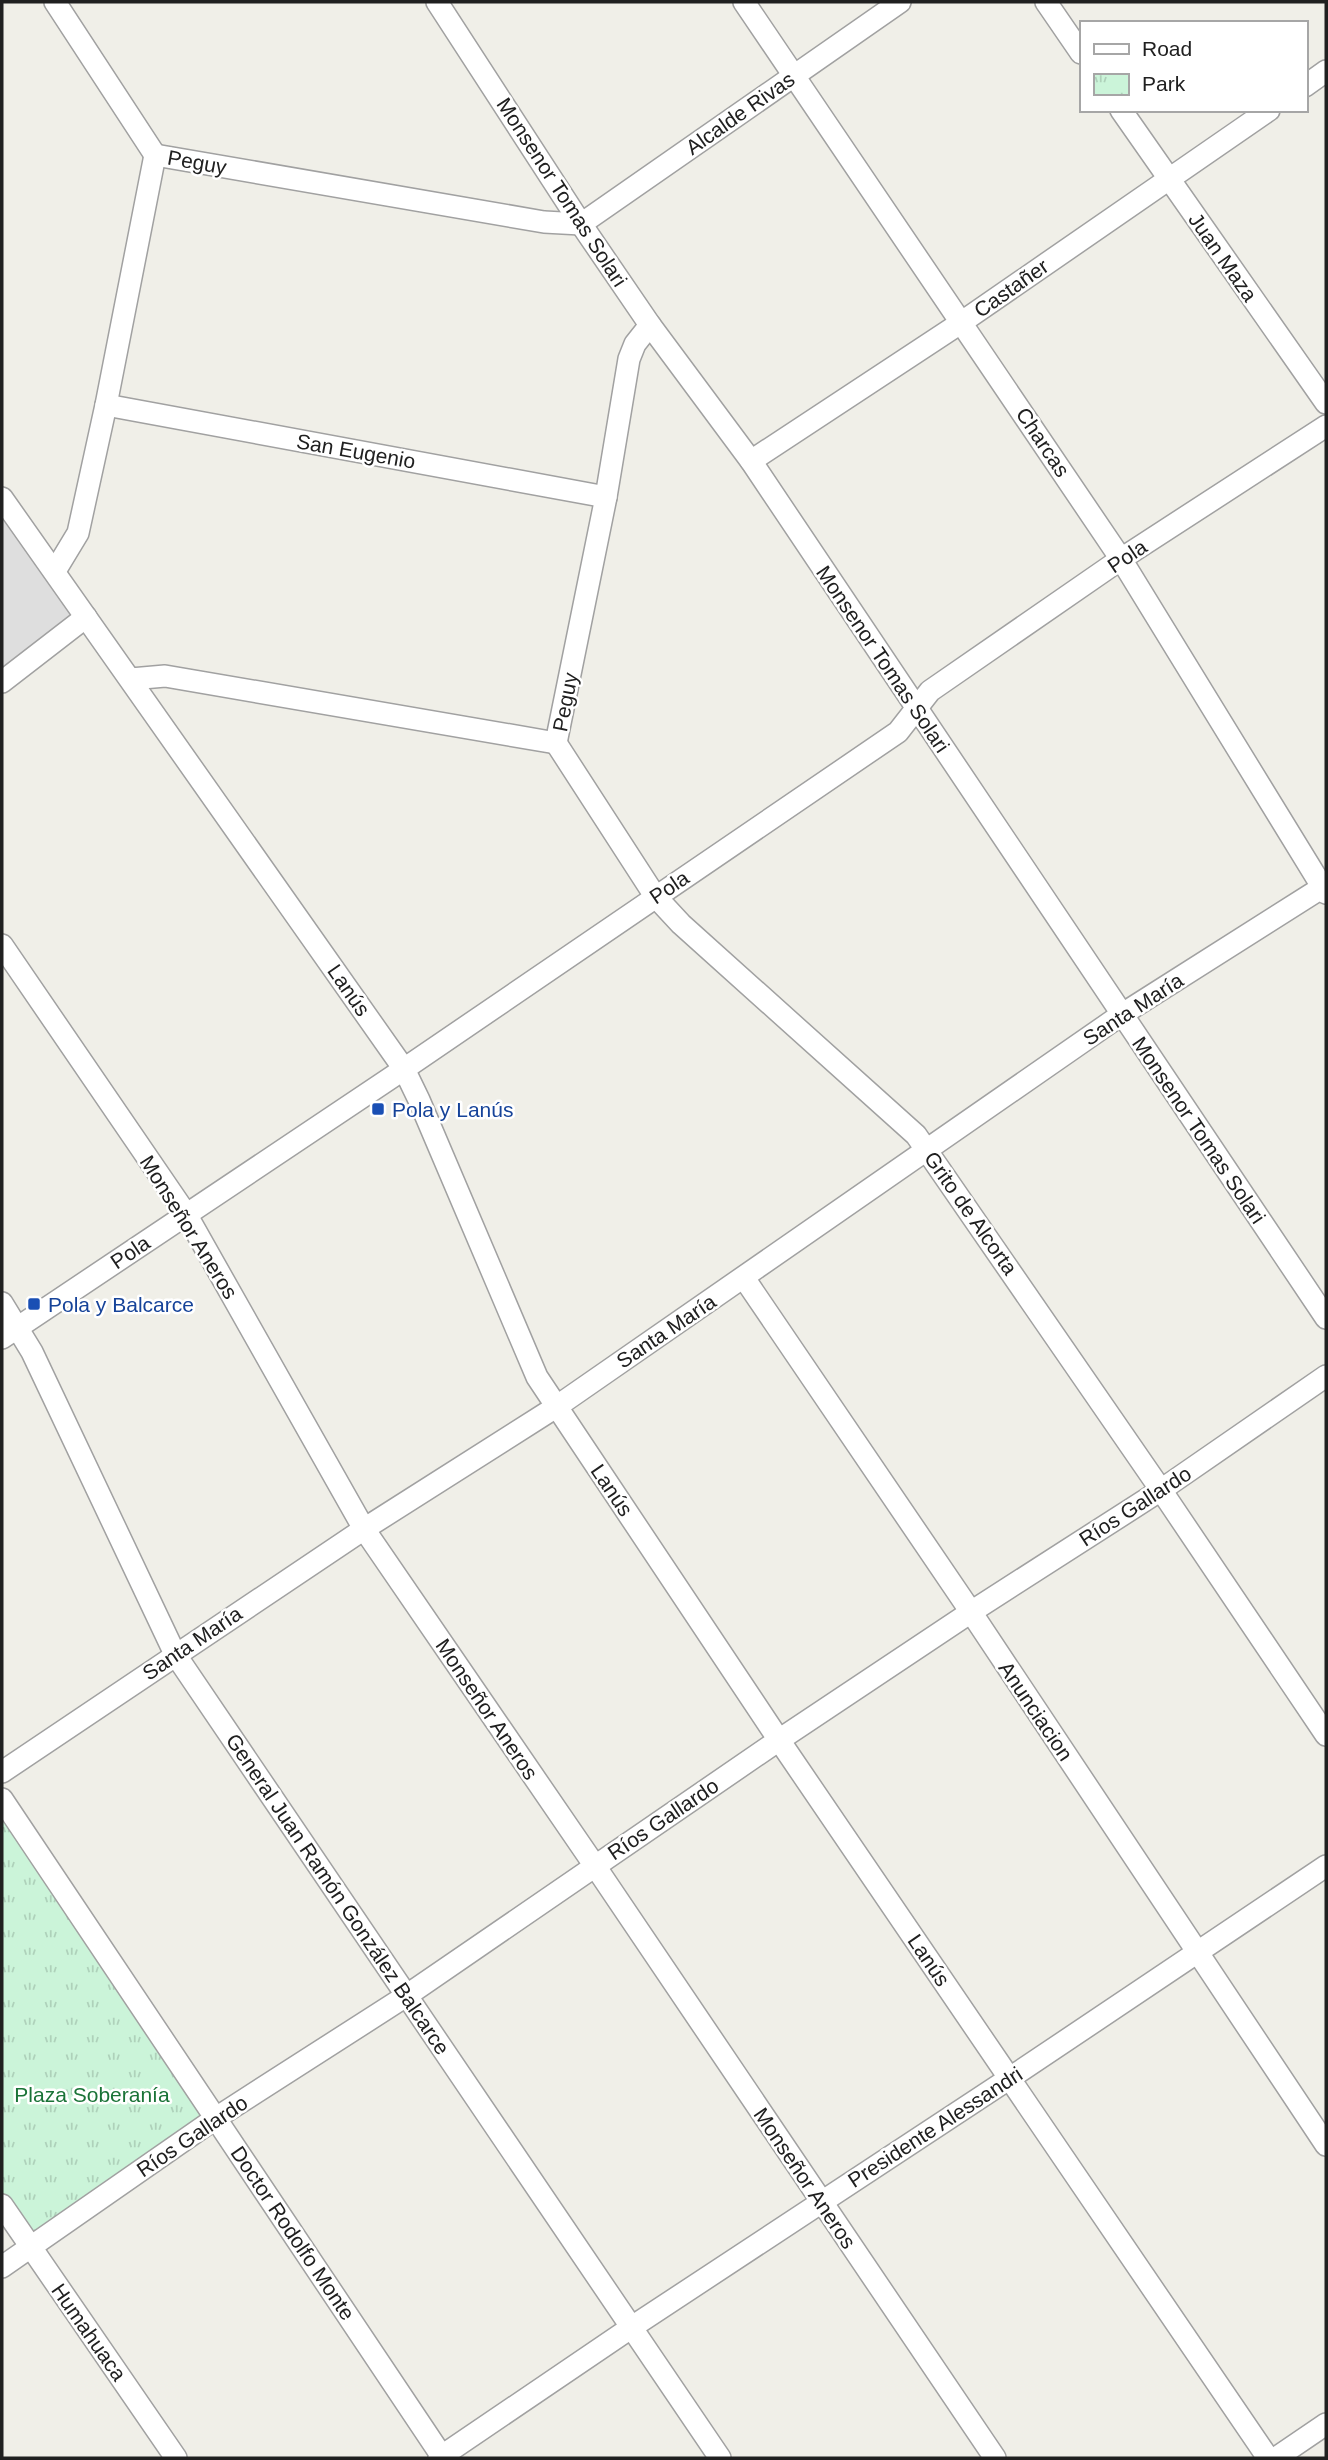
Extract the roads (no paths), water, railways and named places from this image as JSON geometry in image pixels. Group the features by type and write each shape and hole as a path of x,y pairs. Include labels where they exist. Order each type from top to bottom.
{"street":[{"path":"55,2 155,155"},
{"name":"Monsenor Tomas Solari","path":"437,2 581,224 650,325 751,461 1326,1318"},
{"name":"Charcas","path":"744,2 1121,559 1325,888"},
{"name":"Alcalde Rivas","path":"581,224 900,2"},
{"path":"1046,2 1080,52"},
{"path":"1307,85 1326,71"},
{"name":"Juan Maza","path":"1122,112 1326,403"},
{"name":"Castañer","path":"751,461 962,322 1266,112"},
{"name":"Peguy","path":"55,570 78,533 155,155 544,222 581,224"},
{"name":"Peguy","path":"131,679 164,676 556,743 606,497 629,359 635,344 650,325"},
{"name":"San Eugenio","path":"106,405 606,497"},
{"name":"Pola","path":"10,1332 404,1069 898,732 930,691 1121,559 1326,426"},
{"name":"Lanús","path":"2,498 404,1069 537,1377 779,1740 1268,2458"},
{"path":"2,682 86,617"},
{"name":"Grito de Alcorta","path":"556,743 655,896 681,924 916,1135 1326,1735"},
{"name":"Santa María","path":"2,1772 364,1529 556,1407 1121,1015 1325,888"},
{"name":"Monseñor Aneros","path":"2,945 186,1214 364,1529 995,2458"},
{"name":"Anunciacion","path":"744,1278 971,1612 1326,2145"},
{"name":"General Juan Ramón González Balcarce","path":"2,1303 10,1332 32,1352 176,1654 720,2458"},
{"name":"Ríos Gallardo","path":"2,2267 216,2118 406,1996 779,1740 1161,1490 1326,1376"},
{"name":"Doctor Rodolfo Monte","path":"2,1799 441,2458"},
{"name":"Presidente Alessandri","path":"441,2458 632,2327 1326,1866"},
{"name":"Humahuaca","path":"2,2205 176,2458"},
{"path":"1276,2458 1326,2424"}],"place":[{"name":"Pola y Lanús","path":"378,1109"},
{"name":"Pola y Balcarce","path":"34,1304"}],"park label":[{"name":"Plaza Soberanía","path":"92,2094"}]}
